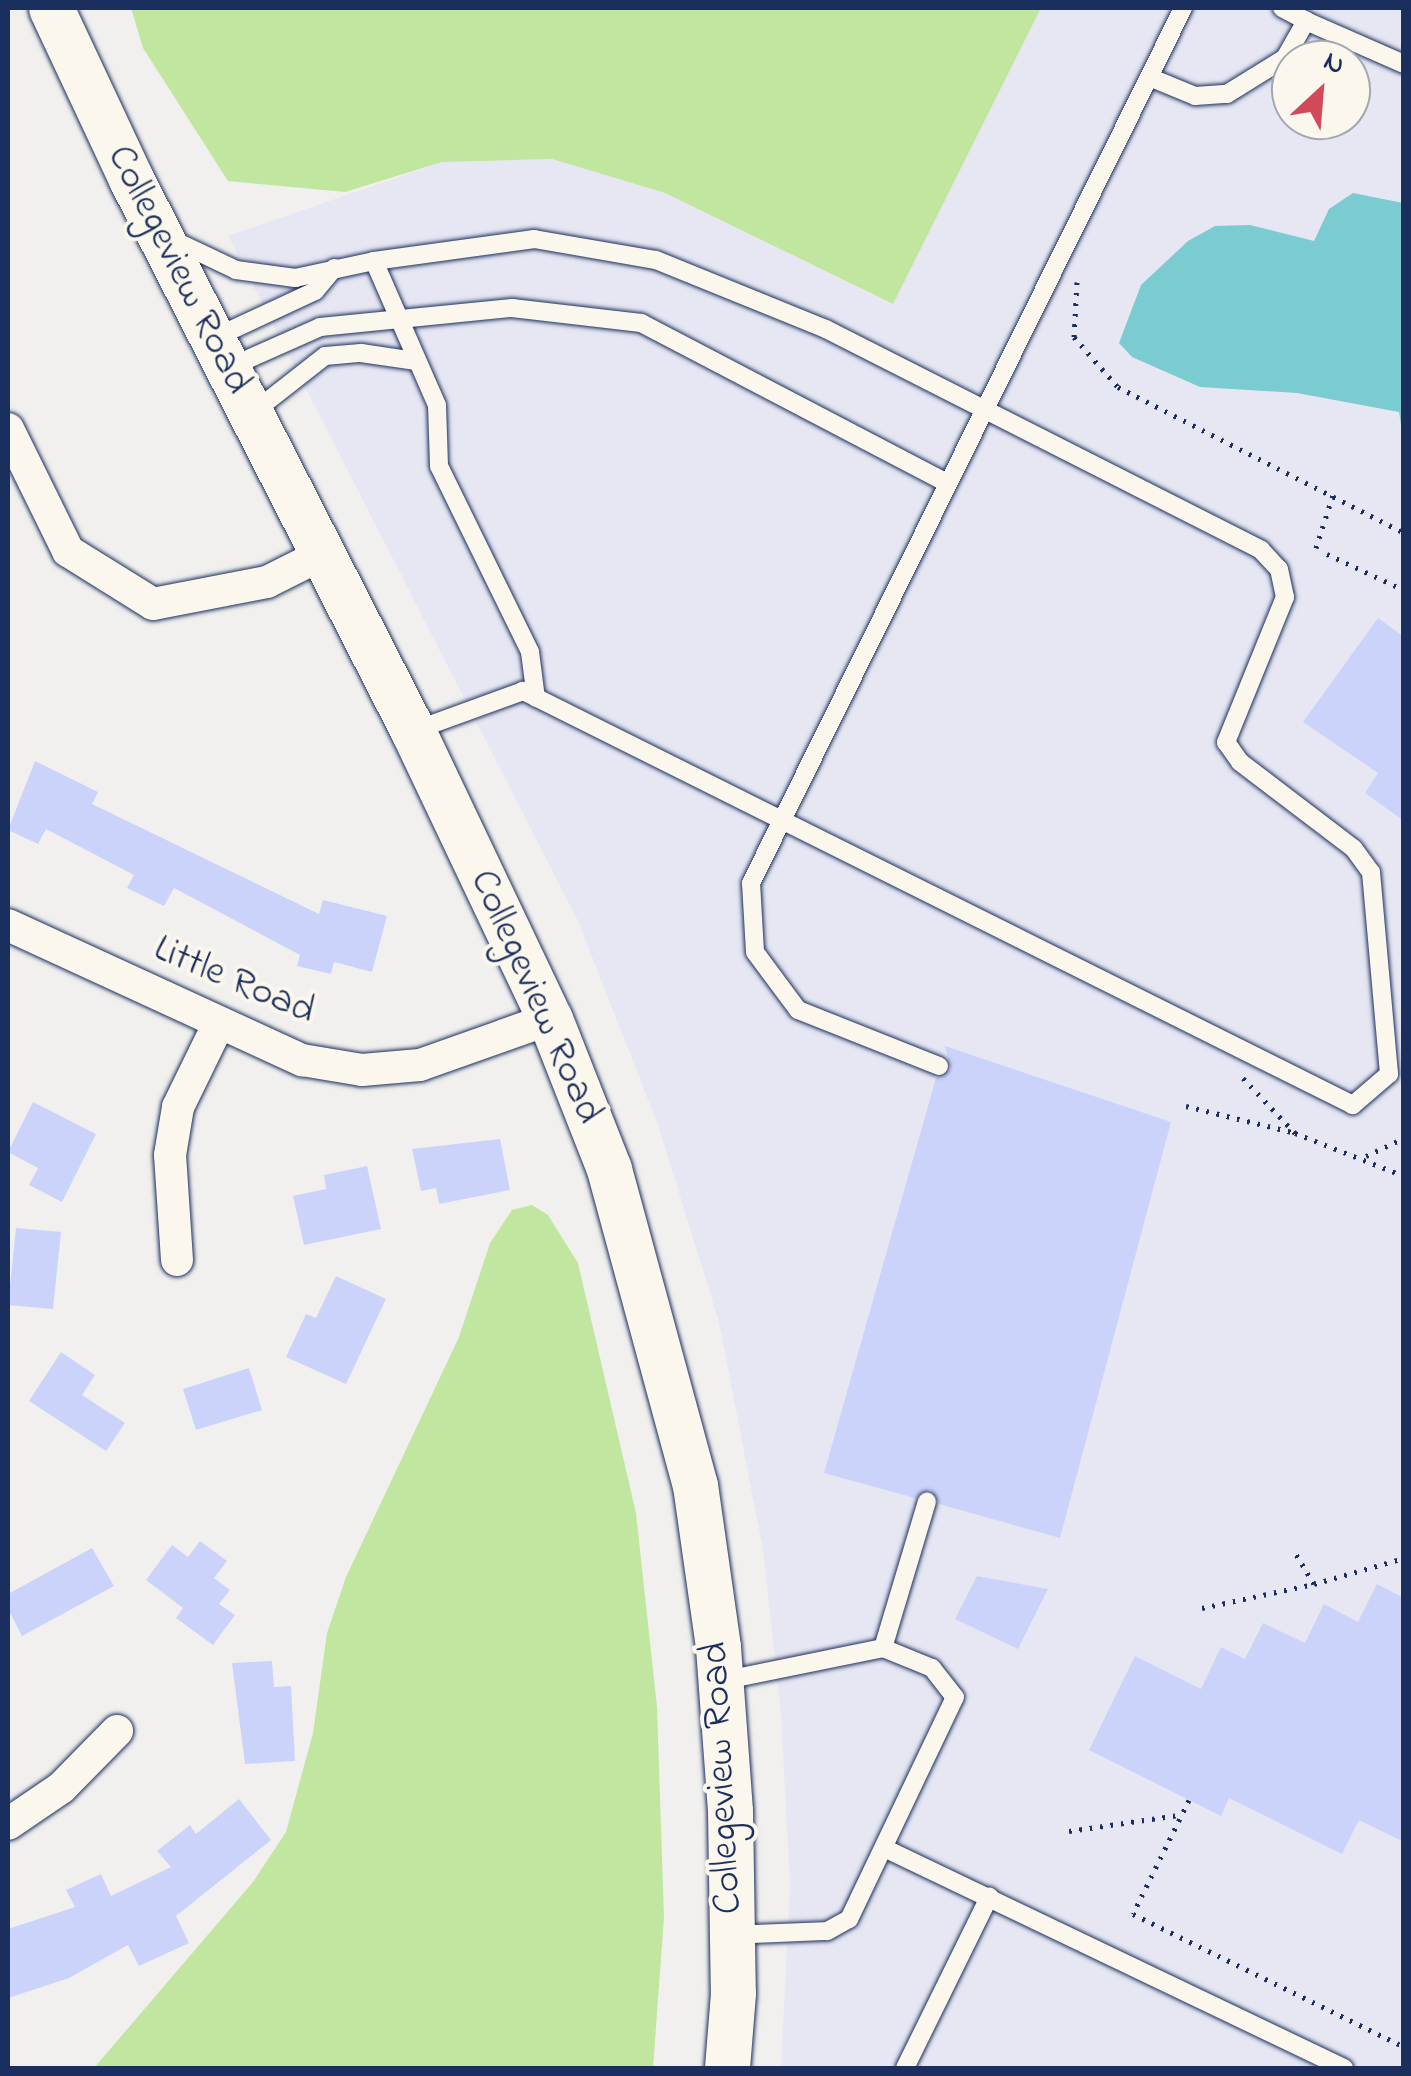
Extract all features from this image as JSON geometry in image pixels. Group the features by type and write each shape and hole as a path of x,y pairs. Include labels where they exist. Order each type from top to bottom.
{"street":[{"name":"Collegeview Road","path":"52,8 158,232 412,731 550,1019 610,1168 656,1325 695,1485 720,1681 732,1935 726,2068"},
{"path":"8,430 68,550 153,604 267,582 323,554"},
{"name":"Little Road","path":"8,925 218,1025 302,1060 362,1070 420,1065 550,1019"},
{"path":"177,1260 170,1155 178,1107 218,1025"},
{"path":"8,1824 61,1788 116,1730"}],"lane":[{"path":"939,1066 798,1010 756,952 751,882 1183,8"},
{"path":"1282,8 1404,64"},
{"path":"1149,77 1195,96 1227,94 1286,58 1306,21"},
{"path":"158,232 236,270 294,278 374,261 534,239 656,260 826,330 1261,550 1279,569 1286,597 1226,742 1240,762 1354,849 1371,872 1389,1074 1354,1105 780,823 524,691 412,731"},
{"path":"374,261 437,405 439,466 516,617 534,663 536,698"},
{"path":"220,354 315,291 334,268"},
{"path":"220,354 320,327 512,308 640,323 948,483"},
{"path":"250,414 325,356 360,352 416,362"},
{"path":"884,1648 927,1501"},
{"path":"720,1681 884,1648 932,1668 955,1697 849,1919 828,1931 732,1935"},
{"path":"884,1848 1344,2068"},
{"path":"905,2068 989,1897"}],"path":[{"path":"1085,266 1076,283 1074,337 1118,387 1404,533"},
{"path":"1316,548 1333,495"},
{"path":"1328,554 1404,590"},
{"path":"1242,1077 1295,1133"},
{"path":"1186,1106 1295,1133 1366,1156 1404,1176"},
{"path":"1366,1156 1404,1138"},
{"path":"1293,1549 1314,1584"},
{"path":"1202,1608 1314,1584 1404,1558"},
{"path":"1189,1800 1133,1914 1404,2047"},
{"path":"1068,1832 1182,1815"}],"shaded area":[{"path":"1041,8 1403,8 1403,2068 781,2068 790,1884 781,1715 763,1550 719,1322 658,1125 578,921 228,236 442,162 552,159 665,193 892,304"}],"green space":[{"path":"131,8 1041,8 893,304 665,193 552,159 442,162 345,192 228,181 143,48"},
{"path":"532,1205 548,1215 578,1263 636,1513 657,1707 664,1917 653,2068 94,2068 253,1882 286,1832 313,1733 327,1633 346,1577 459,1337 490,1243 512,1210"}],"water":[{"path":"1353,193 1403,203 1403,436 1399,412 1297,393 1200,387 1132,357 1119,343 1141,285 1188,241 1215,226 1250,225 1314,241 1329,209"}],"building":[{"path":"1378,618 1404,637 1404,821 1365,793 1378,773 1303,722"},
{"path":"35,761 98,792 92,804 319,914 323,900 387,916 372,972 334,962 331,974 297,966 300,955 174,888 164,906 127,888 134,875 46,829 38,844 8,830"},
{"path":"945,1046 1171,1122 1060,1538 939,1504 930,1489 915,1498 824,1473 936,1078 951,1070"},
{"path":"33,1102 96,1134 62,1202 29,1185 38,1168 8,1152"},
{"path":"500,1139 510,1190 439,1204 436,1188 421,1191 412,1149"},
{"path":"367,1166 381,1229 304,1245 293,1196 326,1189 324,1175"},
{"path":"16,1228 61,1232 53,1309 8,1305"},
{"path":"336,1276 386,1299 346,1384 286,1357 306,1314 316,1318"},
{"path":"61,1352 95,1375 82,1395 125,1423 106,1451 29,1401"},
{"path":"249,1368 262,1410 196,1430 183,1389"},
{"path":"200,1541 227,1561 214,1578 230,1590 219,1604 235,1615 213,1645 176,1618 183,1608 146,1580 172,1545 188,1557"},
{"path":"92,1548 114,1586 22,1636 8,1609 8,1594"},
{"path":"977,1576 1048,1589 1018,1649 955,1619"},
{"path":"1377,1584 1404,1598 1404,1842 1359,1820 1342,1854 1229,1798 1221,1816 1089,1750 1135,1656 1201,1689 1221,1647 1245,1659 1263,1623 1305,1643 1324,1604 1358,1622"},
{"path":"272,1661 274,1687 291,1686 295,1761 245,1764 232,1663"},
{"path":"239,1799 271,1840 176,1916 189,1943 139,1966 128,1945 69,1978 8,1998 8,1929 75,1907 66,1890 101,1874 111,1896 171,1867 157,1851 190,1825 196,1834"}]}
